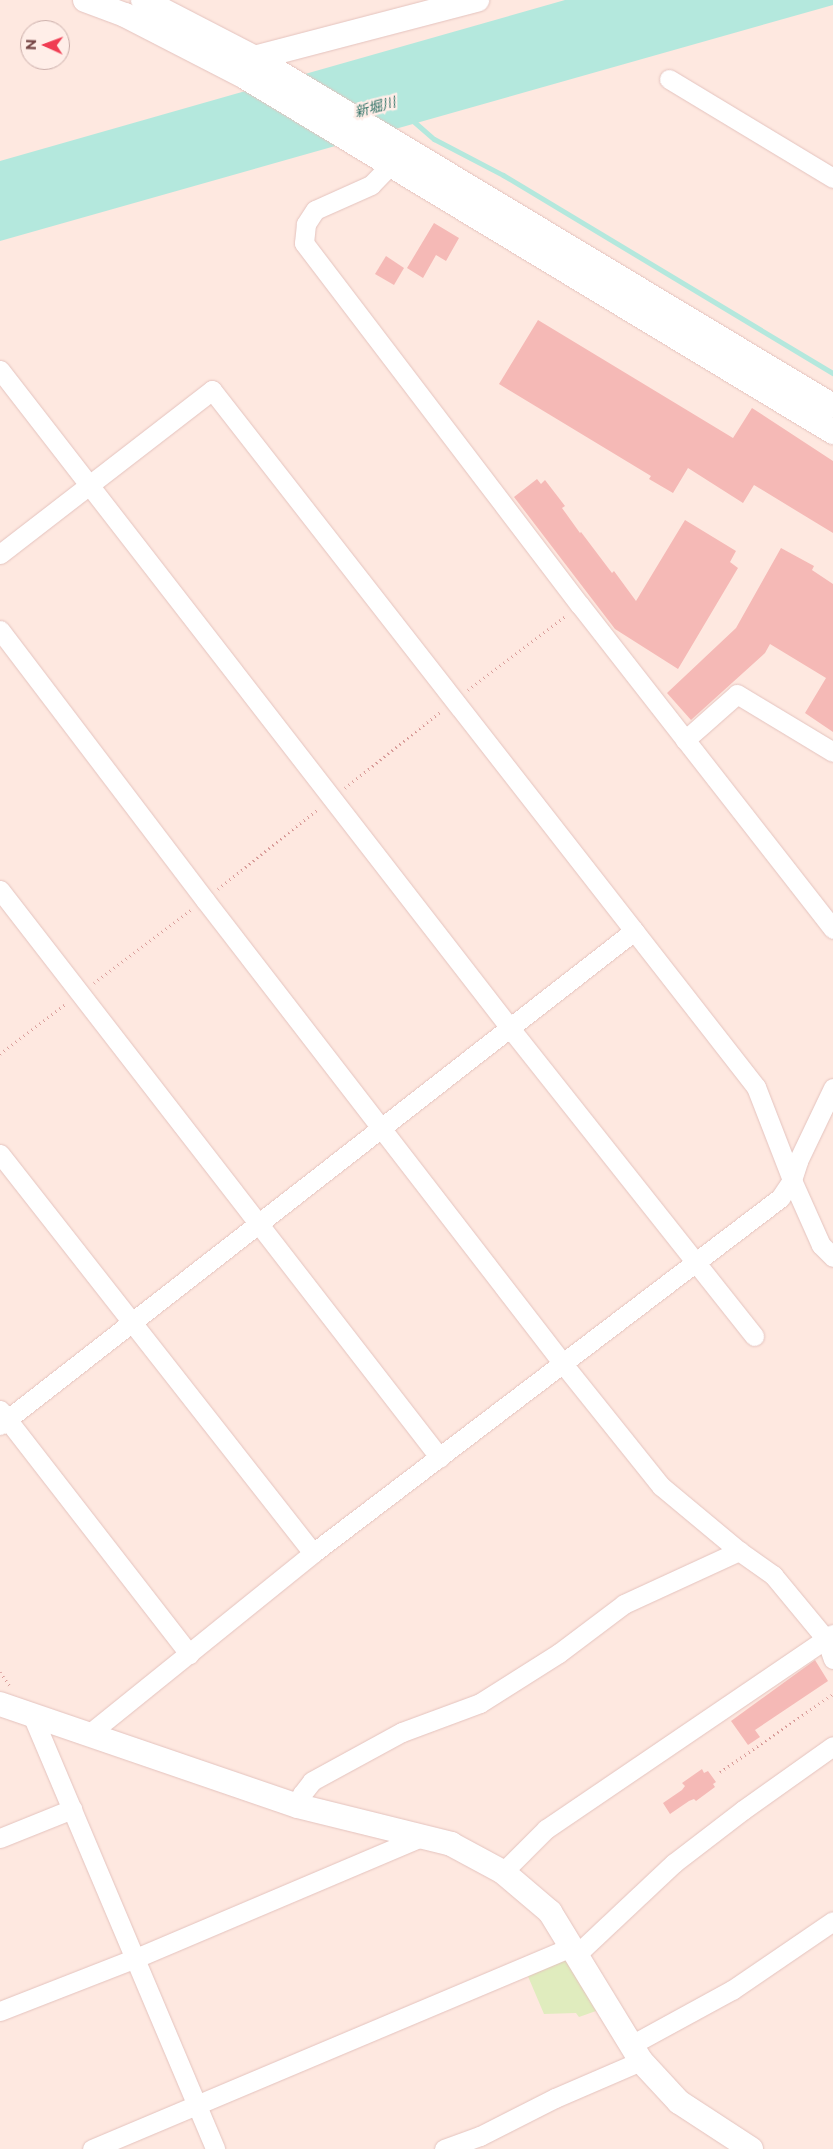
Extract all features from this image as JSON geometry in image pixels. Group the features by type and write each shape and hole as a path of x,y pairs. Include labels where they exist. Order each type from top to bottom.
{"street":[{"path":"85,0 125,16 222,66 257,68 477,0"},
{"path":"143,0 395,151 833,406"},
{"path":"257,68 361,147 395,151 833,432"},
{"path":"668,79 833,178"},
{"path":"395,151 371,186 314,210 306,224 304,243 580,605 833,929"},
{"path":"0,370 88,486 510,1028 754,1336"},
{"path":"0,554 212,390 756,1087 792,1180 821,1245 833,1257"},
{"path":"0,630 205,900 564,1365 661,1486 739,1551 773,1575 830,1636 833,1659"},
{"path":"685,740 737,694 833,752"},
{"path":"0,890 440,1458"},
{"path":"189,1654 2,1418 258,1224 634,931"},
{"path":"89,1734 313,1553 564,1365 780,1198 792,1180 798,1161 833,1088"},
{"path":"0,1154 313,1553"},
{"path":"298,1806 302,1794 312,1781 402,1732 480,1703 559,1653 624,1604 739,1551"},
{"path":"503,1872 546,1830 830,1636"},
{"path":"0,1704 298,1806 451,1844 503,1872 550,1912 636,2053 679,2102 751,2149"},
{"path":"32,1715 215,2149"},
{"path":"92,2149 574,1951 674,1863 743,1810 833,1746"},
{"path":"0,1838 72,1809"},
{"path":"0,2011 136,1958 424,1836"},
{"path":"444,2149 480,2136 555,2098 636,2053 833,1922"}],"path":[{"path":"0,1054 205,900 454,700 580,605"},
{"path":"720,1772 833,1694"}],"green space":[{"path":"567,1957 596,2011 579,2017 576,2013 544,2014 527,1974"}],"water":[{"name":"新堀川","path":"565,0 833,0 833,5 0,241 0,161"}],"building":[{"path":"434,223 459,238 446,261 436,255 423,278 407,268"},
{"path":"386,256 404,268 394,285 375,274"},
{"path":"538,320 733,438 752,408 833,461 833,533 754,485 743,503 688,468 673,493 649,479 651,476 499,384"},
{"path":"537,479 541,484 545,480 565,506 562,508 580,533 612,573 614,571 636,601 685,520 736,551 730,562 738,568 678,669 615,629 514,497"},
{"path":"781,548 814,566 812,570 833,584 833,732 805,713 826,678 770,644 765,653 691,720 667,693 736,628"},
{"path":"815,1660 828,1681 755,1730 760,1737 748,1745 731,1721"},
{"path":"702,1769 704,1773 708,1771 716,1782 713,1784 715,1787 696,1801 694,1799 689,1801 670,1814 663,1803 682,1790 685,1786 682,1783"}],"waterway":[{"path":"412,120 434,139 503,175 833,373"}]}
